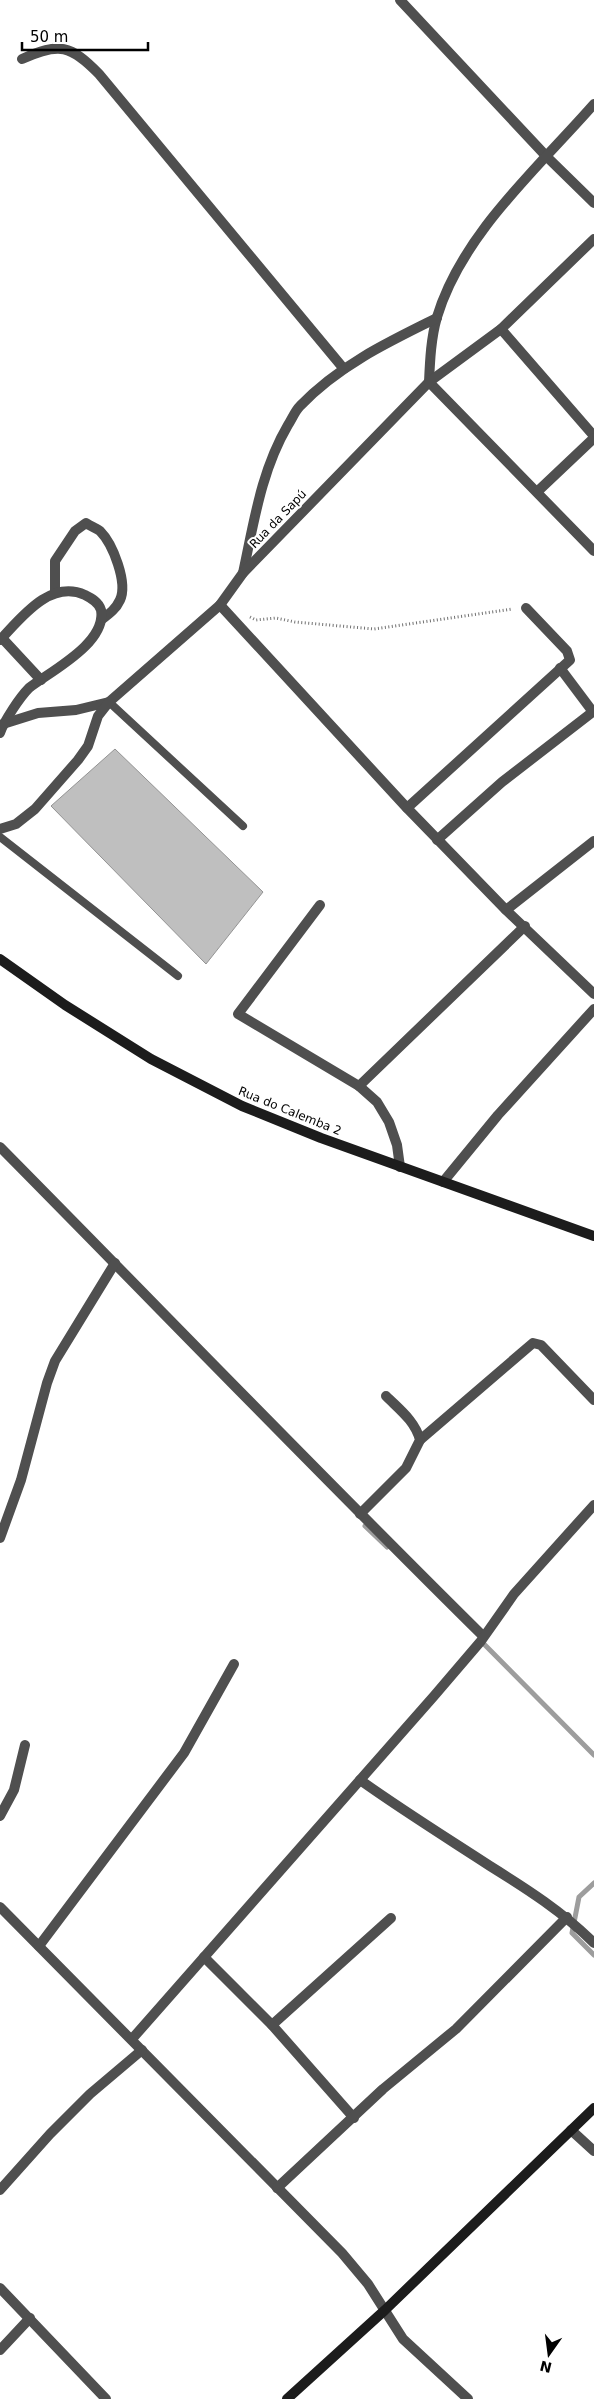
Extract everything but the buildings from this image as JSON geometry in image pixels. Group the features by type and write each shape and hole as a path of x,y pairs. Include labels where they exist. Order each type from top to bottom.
{"main road":[{"name":"Rua do Calemba 2","path":"0,958 65,1005 167,1067 242,1106 400,1167 594,1236"},
{"path":"287,2399 385,2310 594,2108"}],"street":[{"path":"400,0 547,157 594,203"},
{"path":"22,59 44,49 59,48 80,54 105,81 344,368"},
{"path":"594,104 502,204 483,230 448,287 437,318 431,349 429,382 538,491 594,551"},
{"name":"Rua da Sapú","path":"0,829 16,824 35,809 88,746 98,716 109,702 220,605 243,573 429,382 501,329 594,239"},
{"path":"243,573 264,475 280,438 299,407 344,368 388,342 437,318"},
{"path":"501,329 594,437 538,491"},
{"path":"55,593 55,560 75,530 86,523 99,531 108,542 120,569 123,584 121,599 113,611 101,620"},
{"path":"1,726 28,690 41,680 90,642 101,620 101,608 94,599 76,591 55,593 35,604 1,639 41,680"},
{"path":"220,605 437,840 506,910 525,926 594,994"},
{"path":"407,808 570,660 570,655 526,608"},
{"path":"437,840 502,782 593,711 560,668"},
{"path":"1,726 38,712 76,710 109,702"},
{"path":"506,910 594,841"},
{"path":"320,905 238,1014 359,1086 377,1102 390,1122 397,1145 400,1167"},
{"path":"359,1086 525,926"},
{"path":"443,1182 504,1108 594,1009"},
{"path":"0,1147 360,1514 483,1636"},
{"path":"0,1538 20,1480 46,1383 55,1361 115,1264"},
{"path":"360,1514 406,1468 420,1440 533,1343 541,1345 594,1400"},
{"path":"386,1396 411,1420 417,1428 420,1440"},
{"path":"132,2039 360,1780 483,1636 514,1594 594,1505"},
{"path":"39,1946 184,1753 234,1664"},
{"path":"0,1816 14,1790 25,1745"},
{"path":"360,1780 567,1917 594,1943"},
{"path":"0,1907 342,2252 368,2284 403,2339 468,2399"},
{"path":"277,2188 383,2089 463,2022 567,1917"},
{"path":"272,2025 390,1918"},
{"path":"204,1957 272,2025 354,2118"},
{"path":"0,2190 50,2134 90,2094 142,2050"},
{"path":"571,2130 594,2151"},
{"path":"0,2288 106,2399"},
{"path":"0,2350 30,2318"}],"lane":[{"path":"109,702 243,826"},
{"path":"0,837 178,976"}],"path":[{"path":"247,616 256,620 276,618 295,622 374,628 526,608"}],"waterway":[{"path":"365,1526 387,1547"},
{"path":"480,1640 594,1755"},
{"path":"594,1883 579,1897 572,1933 594,1955"}]}
